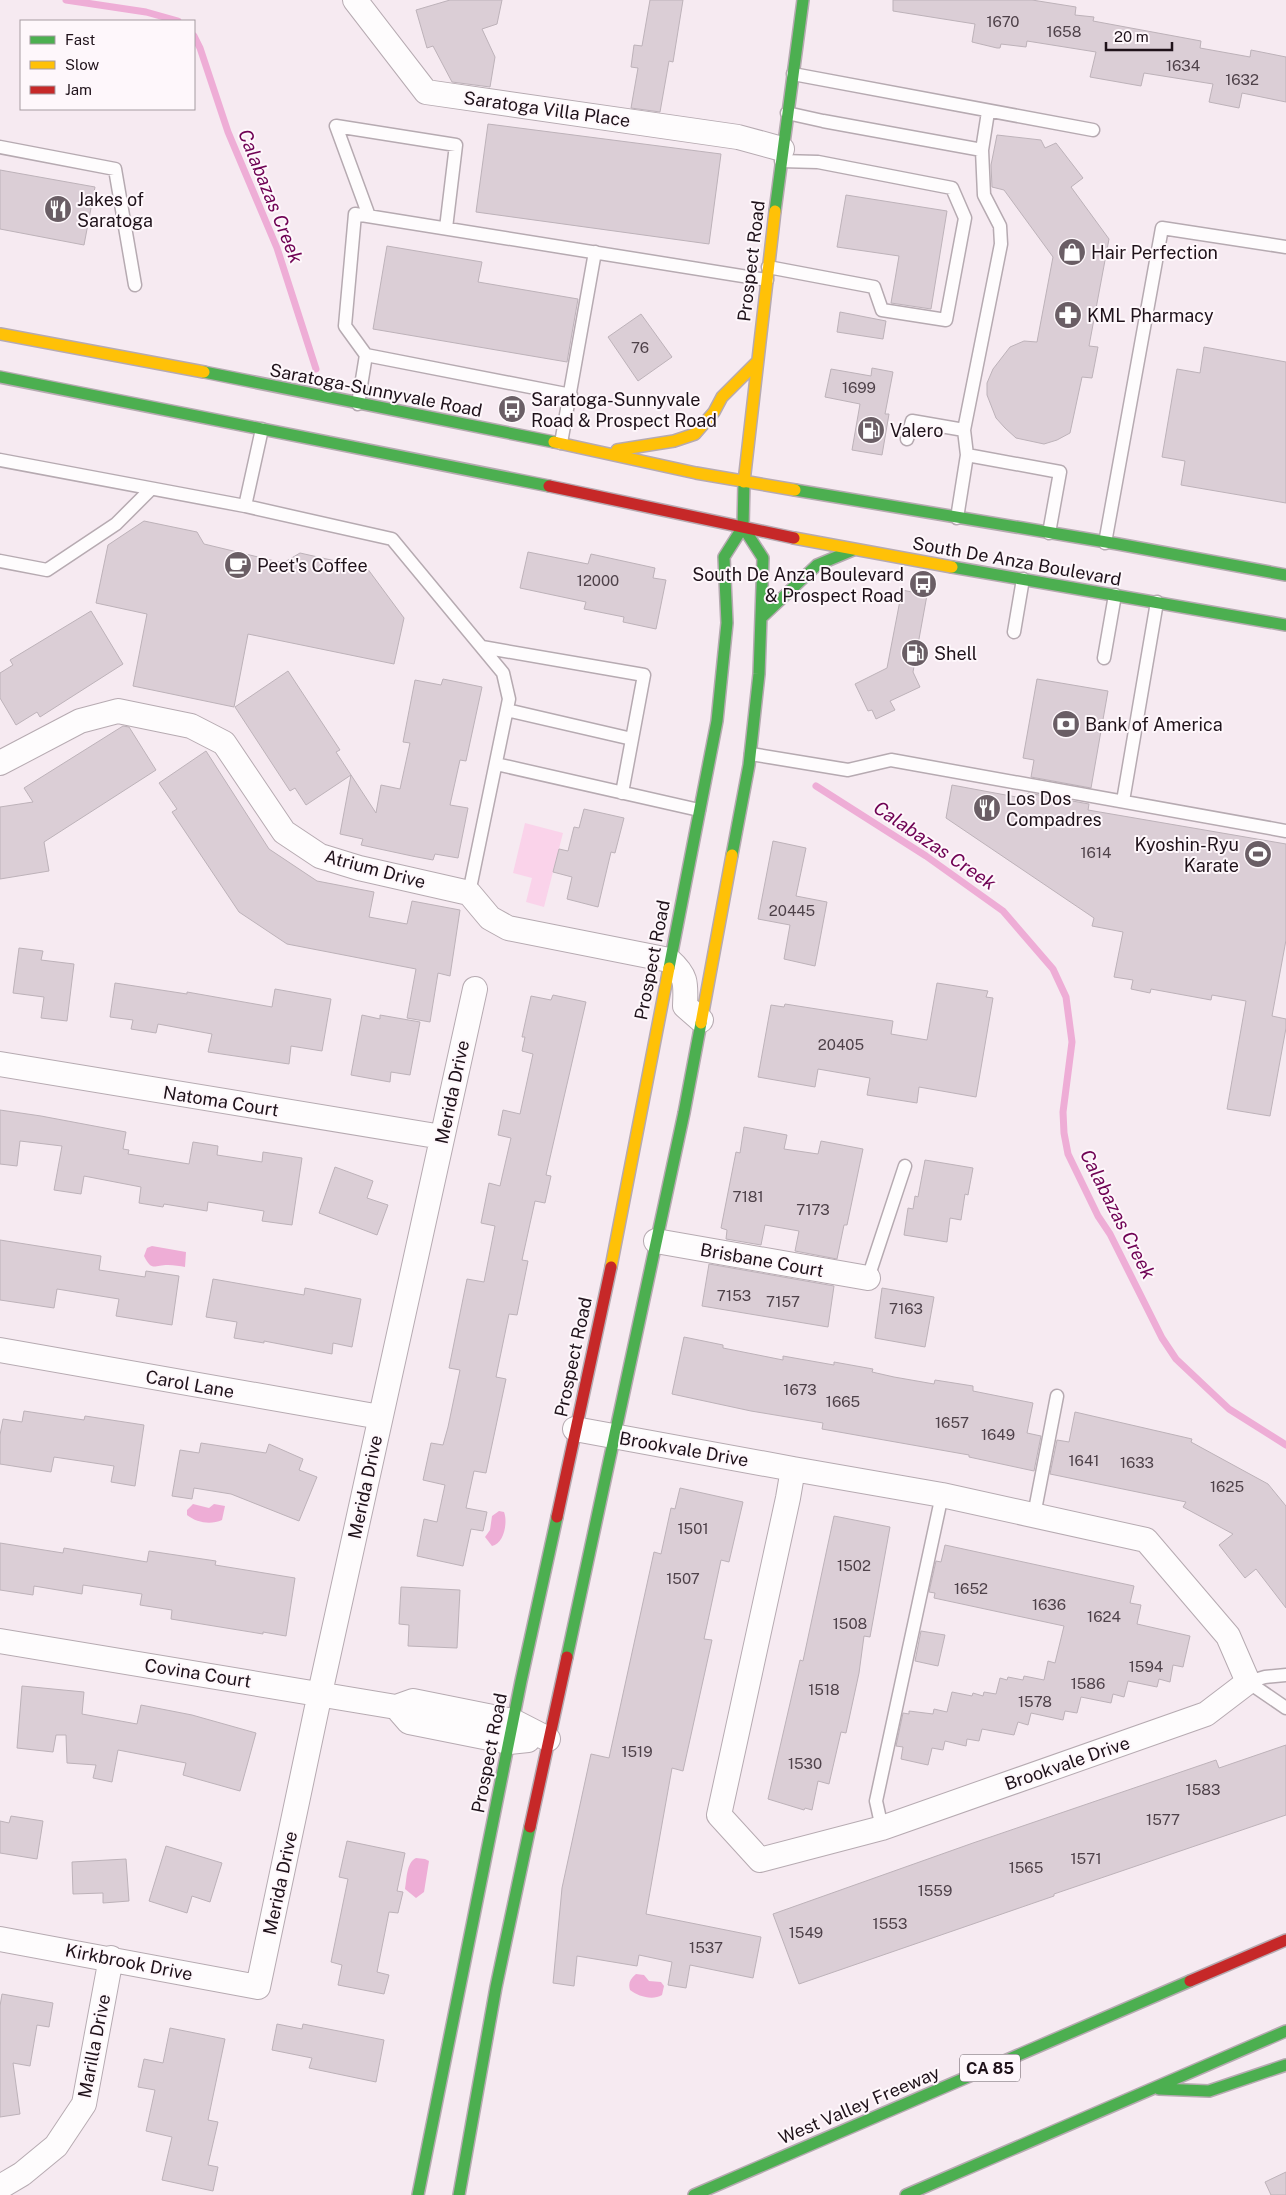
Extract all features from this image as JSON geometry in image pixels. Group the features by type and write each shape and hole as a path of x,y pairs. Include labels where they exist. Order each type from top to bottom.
{"main road":[{"name":"Prospect Road","path":"418,2195 511,1731 620,1225 717,721 727,624 724,556 743,527 744,482 757,362 787,113 803,0"},
{"name":"Saratoga-Sunnyvale Road","path":"0,334 153,362 561,443 696,474 744,482"},
{"path":"604,452 674,441 695,434 714,412 722,397 757,362"},
{"path":"0,377 435,462 743,527 762,558 759,674 751,754 701,1020 656,1241 496,1987 459,2195"},
{"name":"South De Anza Boulevard","path":"744,482 1105,542 1286,575"},
{"name":"South De Anza Boulevard","path":"743,527 854,550 1286,625"},
{"path":"761,618 817,565 854,550"},
{"name":"West Valley Freeway","path":"694,2195 1286,1940"},
{"path":"906,2195 1286,2031"},
{"path":"1152,2088 1209,2091 1286,2065"}],"street":[{"name":"Saratoga Villa Place","path":"356,0 426,92 738,137 782,155"},
{"name":"Atrium Drive","path":"0,763 80,721 118,711 191,726 224,743 284,832 320,856 359,868 469,893"},
{"path":"469,893 490,918 508,928 670,960 681,972 686,983 686,1006 701,1020"},
{"name":"Merida Drive","path":"258,1987 380,1417 475,988"},
{"name":"Natoma Court","path":"0,1064 442,1137"},
{"name":"Brisbane Court","path":"656,1241 868,1278"},
{"name":"Carol Lane","path":"0,1350 380,1417"},
{"name":"Brookvale Drive","path":"575,1429 793,1468 942,1495 1146,1540 1228,1636 1248,1682 1206,1714 882,1828 760,1860 719,1815 793,1468"},
{"name":"Covina Court","path":"0,1641 396,1708 413,1701 511,1731 548,1739"},
{"name":"Kirkbrook Drive","path":"0,1939 111,1958 258,1987"},
{"name":"Marilla Drive","path":"0,2187 22,2174 56,2146 84,2104 111,1958"}],"lane":[{"path":"793,74 988,112 1093,130"},
{"path":"957,518 967,455 964,430 1001,244 1000,226 984,195 982,150 988,112"},
{"path":"787,113 982,150"},
{"path":"369,216 336,126 456,145 446,228"},
{"path":"0,147 115,169 135,285"},
{"path":"571,395 366,355 345,326 355,214 595,252 874,287 882,310 946,320 965,218 952,188 782,155"},
{"path":"1105,542 1162,228 1286,248"},
{"path":"561,443 595,252"},
{"path":"358,404 366,355"},
{"path":"907,439 912,421 964,430"},
{"path":"246,506 262,429"},
{"path":"967,455 1060,472 1049,533"},
{"path":"0,460 246,506 392,539 503,673 510,699 469,893"},
{"path":"0,561 47,570 116,524 151,489"},
{"path":"1014,632 1023,580"},
{"path":"1104,658 1115,595"},
{"path":"1123,801 1157,602"},
{"path":"482,647 644,676 622,793"},
{"path":"507,710 632,739"},
{"path":"751,754 848,770 891,760 1286,831"},
{"path":"496,764 699,810"},
{"path":"868,1278 905,1166"},
{"path":"1034,1515 1057,1396"},
{"path":"882,1828 876,1801 942,1495"},
{"path":"1248,1682 1265,1677 1286,1676"},
{"path":"1248,1682 1286,1708"}],"shaded area":[{"path":"525,823 563,833 544,907 526,902 532,878 513,873"},
{"path":"152,1246 186,1252 185,1267 170,1265 151,1266 144,1256 147,1248"},
{"path":"193,1504 209,1508 214,1504 225,1506 222,1520 209,1523 191,1518 187,1515 187,1510"},
{"path":"499,1511 504,1512 505,1516 504,1532 500,1541 492,1546 485,1537 490,1530 492,1516"},
{"path":"416,1858 429,1861 424,1892 416,1898 405,1889 410,1864"},
{"path":"636,1974 644,1975 649,1981 661,1982 664,1986 662,1995 654,1998 645,1997 630,1990 630,1981"}],"building":[{"path":"450,0 502,0 497,24 482,29 495,57 490,87 452,82 433,46 427,48 416,10"},
{"path":"650,0 683,0 673,62 669,61 660,112 631,108 638,68 631,67 634,45 642,46"},
{"path":"893,0 1032,0 1076,7 1075,15 1094,17 1093,21 1201,41 1200,48 1250,57 1251,50 1286,57 1286,102 1242,93 1239,108 1209,102 1213,84 1144,73 1141,86 1090,77 1096,52 1027,41 1026,47 1001,44 1000,48 972,42 975,24 893,11"},
{"path":"488,124 721,154 709,244 476,212"},
{"path":"997,135 1041,140 1045,148 1056,143 1083,178 1071,187 1109,239 1089,346 1098,347 1092,378 1082,377 1070,433 1044,444 1016,438 996,418 987,395 987,383 993,369 1010,347 1024,341 1037,342 1053,257 1004,190 992,187 991,165"},
{"path":"0,170 95,187 84,245 0,229"},
{"path":"846,195 947,211 931,309 891,303 899,256 837,247"},
{"path":"387,246 482,262 478,282 578,299 567,362 373,329"},
{"path":"840,312 886,321 883,339 837,332"},
{"path":"641,314 672,357 638,381 608,337"},
{"path":"1204,347 1286,362 1286,503 1181,485 1185,461 1162,457 1177,369 1200,373"},
{"path":"872,368 893,372 885,414 889,414 882,455 852,450 860,404 825,397 831,369 871,376"},
{"path":"144,521 197,532 204,544 283,563 300,553 367,568 404,618 394,664 248,634 234,707 133,686 147,614 96,603 108,545"},
{"path":"528,552 588,564 591,554 655,568 653,578 666,580 656,629 623,622 624,617 584,609 586,602 520,588"},
{"path":"902,590 927,595 913,672 920,687 890,701 895,710 876,719 872,710 868,711 855,684 887,668"},
{"path":"91,611 123,664 40,717 37,712 16,725 0,698 0,673 13,665 10,660"},
{"path":"288,671 340,750 336,752 351,775 306,805 295,788 290,791 235,707"},
{"path":"443,679 482,687 466,761 460,760 450,805 468,808 458,858 435,854 433,860 412,856 361,845 363,839 340,834 351,775 376,813 381,785 400,789 410,743 403,742 415,680 441,685"},
{"name":"Bank of America","path":"1037,679 1108,691 1091,788 1031,777 1034,760 1023,758"},
{"path":"123,726 129,727 156,770 44,842 49,871 0,879 0,807 33,802 24,788"},
{"path":"206,751 269,849 317,881 374,892 369,917 407,924 412,901 460,910 450,976 438,973 430,1022 407,1018 416,969 287,944 239,912 172,812 177,809 159,783"},
{"path":"952,785 1027,799 1028,793 1089,804 1088,810 1286,844 1286,940 1272,1016 1286,1019 1286,1028 1270,1116 1227,1109 1246,1001 1212,995 1211,1000 1151,989 1150,993 1131,989 1133,980 1114,977 1123,932 1092,926 1094,918 946,818"},
{"path":"584,809 624,818 615,853 611,852 598,907 567,899 572,877 553,872 559,849 568,851 574,827 579,828"},
{"path":"773,841 806,848 796,896 827,902 815,966 784,959 790,925 758,919"},
{"path":"19,948 43,951 41,960 74,964 67,1021 41,1018 44,997 13,993"},
{"path":"115,983 187,994 187,992 272,1007 275,989 331,999 322,1051 291,1046 289,1064 208,1052 212,1034 158,1024 156,1033 131,1029 133,1020 110,1017"},
{"path":"937,983 988,991 986,997 993,998 976,1097 919,1087 917,1103 867,1095 870,1078 818,1069 815,1087 758,1077 771,1005 784,1007 785,1004 893,1021 891,1034 927,1040"},
{"path":"553,995 586,1002 546,1175 551,1176 545,1203 535,1201 522,1260 528,1261 517,1315 509,1314 496,1377 506,1379 486,1473 474,1471 466,1508 487,1512 483,1531 471,1529 463,1566 417,1556 424,1519 437,1522 445,1485 423,1480 431,1443 443,1445 448,1427 460,1370 449,1368 467,1279 484,1282 495,1226 481,1223 489,1183 500,1186 511,1138 498,1135 503,1110 520,1114 533,1054 522,1051 525,1037 522,1037 531,996 551,1000"},
{"path":"362,1015 380,1019 380,1015 420,1022 410,1075 391,1072 390,1082 351,1075"},
{"path":"0,1110 126,1132 123,1149 129,1150 128,1154 189,1164 193,1142 218,1146 217,1155 262,1162 263,1152 302,1158 292,1225 262,1221 264,1211 208,1202 207,1211 164,1204 163,1207 139,1203 141,1187 84,1176 81,1194 54,1190 62,1146 20,1141 17,1166 0,1164"},
{"path":"744,1127 787,1135 784,1149 818,1154 821,1141 863,1149 847,1225 844,1225 837,1259 795,1251 799,1231 765,1225 761,1245 726,1239 727,1230 721,1228 736,1152 740,1153"},
{"path":"925,1160 973,1168 968,1195 965,1194 961,1220 950,1218 947,1242 904,1235 908,1208 913,1209 915,1196 918,1197"},
{"path":"335,1167 373,1181 367,1198 388,1205 377,1235 319,1213"},
{"path":"0,1240 101,1256 99,1270 145,1277 146,1271 179,1276 172,1325 116,1316 119,1299 57,1289 54,1308 0,1300"},
{"path":"709,1264 834,1286 828,1327 702,1306"},
{"path":"213,1279 304,1295 305,1288 361,1299 352,1347 333,1343 332,1354 264,1341 264,1343 234,1338 237,1322 206,1317"},
{"path":"882,1288 934,1297 925,1347 875,1338"},
{"path":"684,1337 723,1345 723,1348 783,1360 783,1356 834,1365 834,1362 873,1369 872,1372 894,1377 934,1384 935,1380 973,1386 973,1391 1033,1403 1027,1433 1041,1436 1034,1471 969,1457 969,1455 822,1429 823,1423 751,1411 672,1394"},
{"path":"24,1411 84,1420 85,1416 144,1425 135,1486 111,1482 114,1466 54,1457 51,1472 0,1464 0,1435 3,1419 22,1422"},
{"path":"1075,1412 1192,1439 1191,1442 1268,1484 1286,1506 1286,1608 1256,1569 1245,1578 1219,1545 1233,1534 1183,1507 1186,1502 1050,1474 1057,1440 1069,1442"},
{"path":"201,1443 266,1453 269,1444 303,1459 299,1470 317,1477 299,1521 231,1494 194,1488 192,1499 172,1496 180,1450 199,1453"},
{"path":"680,1488 743,1502 729,1562 721,1560 704,1639 712,1640 683,1771 672,1768 646,1914 761,1937 753,1978 690,1965 686,1988 668,1985 672,1962 639,1955 637,1966 577,1956 574,1986 553,1983 562,1888 591,1754 609,1758 654,1552 661,1554 671,1508 675,1509"},
{"path":"834,1516 890,1527 870,1637 864,1636 859,1673 846,1733 841,1732 829,1784 818,1781 812,1810 805,1808 804,1810 768,1799 800,1660 803,1661"},
{"path":"0,1543 63,1553 64,1548 147,1562 149,1551 216,1561 215,1565 295,1578 286,1636 171,1619 172,1610 140,1605 142,1594 83,1585 82,1594 34,1586 33,1595 0,1590"},
{"path":"945,1545 1134,1586 1130,1603 1141,1605 1137,1624 1190,1636 1183,1667 1173,1665 1170,1682 1159,1679 1157,1687 1128,1681 1124,1697 1113,1694 1111,1703 1081,1697 1077,1713 1065,1711 1063,1720 1031,1713 1028,1725 1018,1722 1014,1735 982,1729 979,1741 967,1739 966,1746 945,1741 943,1750 932,1748 928,1765 901,1759 903,1747 896,1746 903,1713 909,1714 909,1711 933,1714 934,1709 947,1712 952,1692 972,1696 973,1693 983,1696 984,1692 996,1694 1000,1678 1007,1680 1008,1677 1023,1680 1024,1676 1044,1680 1048,1661 1055,1663 1064,1626 934,1598 935,1593 929,1592 936,1561 941,1562"},
{"path":"401,1587 460,1590 457,1648 408,1646 409,1625 399,1624"},
{"path":"921,1631 945,1635 938,1666 915,1661"},
{"path":"22,1686 84,1692 82,1714 137,1724 141,1705 192,1715 256,1733 240,1791 183,1775 186,1763 118,1750 112,1782 93,1778 96,1765 67,1763 66,1735 56,1735 53,1752 17,1748"},
{"path":"1286,1745 1286,1815 799,1984 773,1914 1216,1760 1219,1768"},
{"path":"11,1816 43,1821 37,1859 0,1853 0,1821 9,1823"},
{"path":"347,1841 405,1853 397,1891 403,1892 398,1913 389,1912 377,1972 389,1975 384,1994 338,1985 342,1965 331,1962 348,1879 339,1877"},
{"path":"166,1846 222,1863 210,1902 192,1896 187,1913 149,1901"},
{"path":"126,1859 129,1901 103,1903 103,1893 73,1894 72,1862"},
{"path":"2,1994 53,2003 49,2027 37,2025 30,2066 13,2063 20,2114 0,2117 0,2006"},
{"path":"277,2024 302,2029 303,2024 384,2040 376,2082 309,2068 312,2058 272,2050"},
{"path":"170,2028 225,2039 208,2120 218,2122 208,2165 218,2167 213,2191 162,2180 172,2137 146,2131 155,2090 138,2087 144,2059 163,2063"},
{"path":"1286,2172 1286,2195 1271,2195 1265,2182"}],"waterway":[{"name":"Calabazas Creek","path":"66,0 146,12 174,20"},
{"name":"Calabazas Creek","path":"195,38 228,132 277,248 316,369"},
{"name":"Calabazas Creek","path":"816,786 926,856 1003,911 1053,969 1066,997 1072,1042 1063,1112 1064,1133 1068,1154 1098,1216 1110,1234 1162,1338 1176,1359 1229,1409 1286,1445"}],"traffic: fast":[{"path":"775,211 803,0"},
{"path":"204,372 554,442"},
{"path":"0,377 549,486"},
{"path":"669,968 717,721 727,623 724,557 743,527 744,482"},
{"path":"795,490 1118,544 1286,575"},
{"path":"732,855 749,765 759,674 763,558 743,527"},
{"path":"761,618 817,565 853,550"},
{"path":"952,567 1286,625"},
{"path":"567,1657 684,1113 701,1023"},
{"path":"418,2195 521,1681 557,1517"},
{"path":"459,2195 496,1987 530,1827"},
{"path":"694,2195 1190,1981"},
{"path":"906,2195 1286,2031"},
{"path":"1159,2089 1209,2091 1286,2065"}],"traffic: slow":[{"path":"744,482 775,211"},
{"path":"0,334 204,372"},
{"path":"617,450 674,441 695,434 714,412 722,397 757,362"},
{"path":"554,442 696,473 795,490"},
{"path":"794,538 952,567"},
{"path":"701,1023 732,855"},
{"path":"611,1267 669,968"}],"traffic: jam":[{"path":"549,486 794,538"},
{"path":"557,1517 611,1267"},
{"path":"530,1827 567,1657"},
{"path":"1190,1981 1286,1940"}],"place":[{"name":"Jakes of Saratoga","path":"58,209"},
{"name":"Hair Perfection","path":"1072,252"},
{"name":"KML Pharmacy","path":"1068,315"},
{"name":"Saratoga-Sunnyvale Road & Prospect Road","path":"512,409"},
{"name":"Valero","path":"871,430"},
{"name":"Peet's Coffee","path":"238,565"},
{"name":"South De Anza Boulevard & Prospect Road","path":"923,584"},
{"name":"Shell","path":"915,653"},
{"name":"Bank of America","path":"1066,724"},
{"name":"Los Dos Compadres","path":"987,808"},
{"name":"Kyoshin-Ryu Karate","path":"1258,854"}]}
